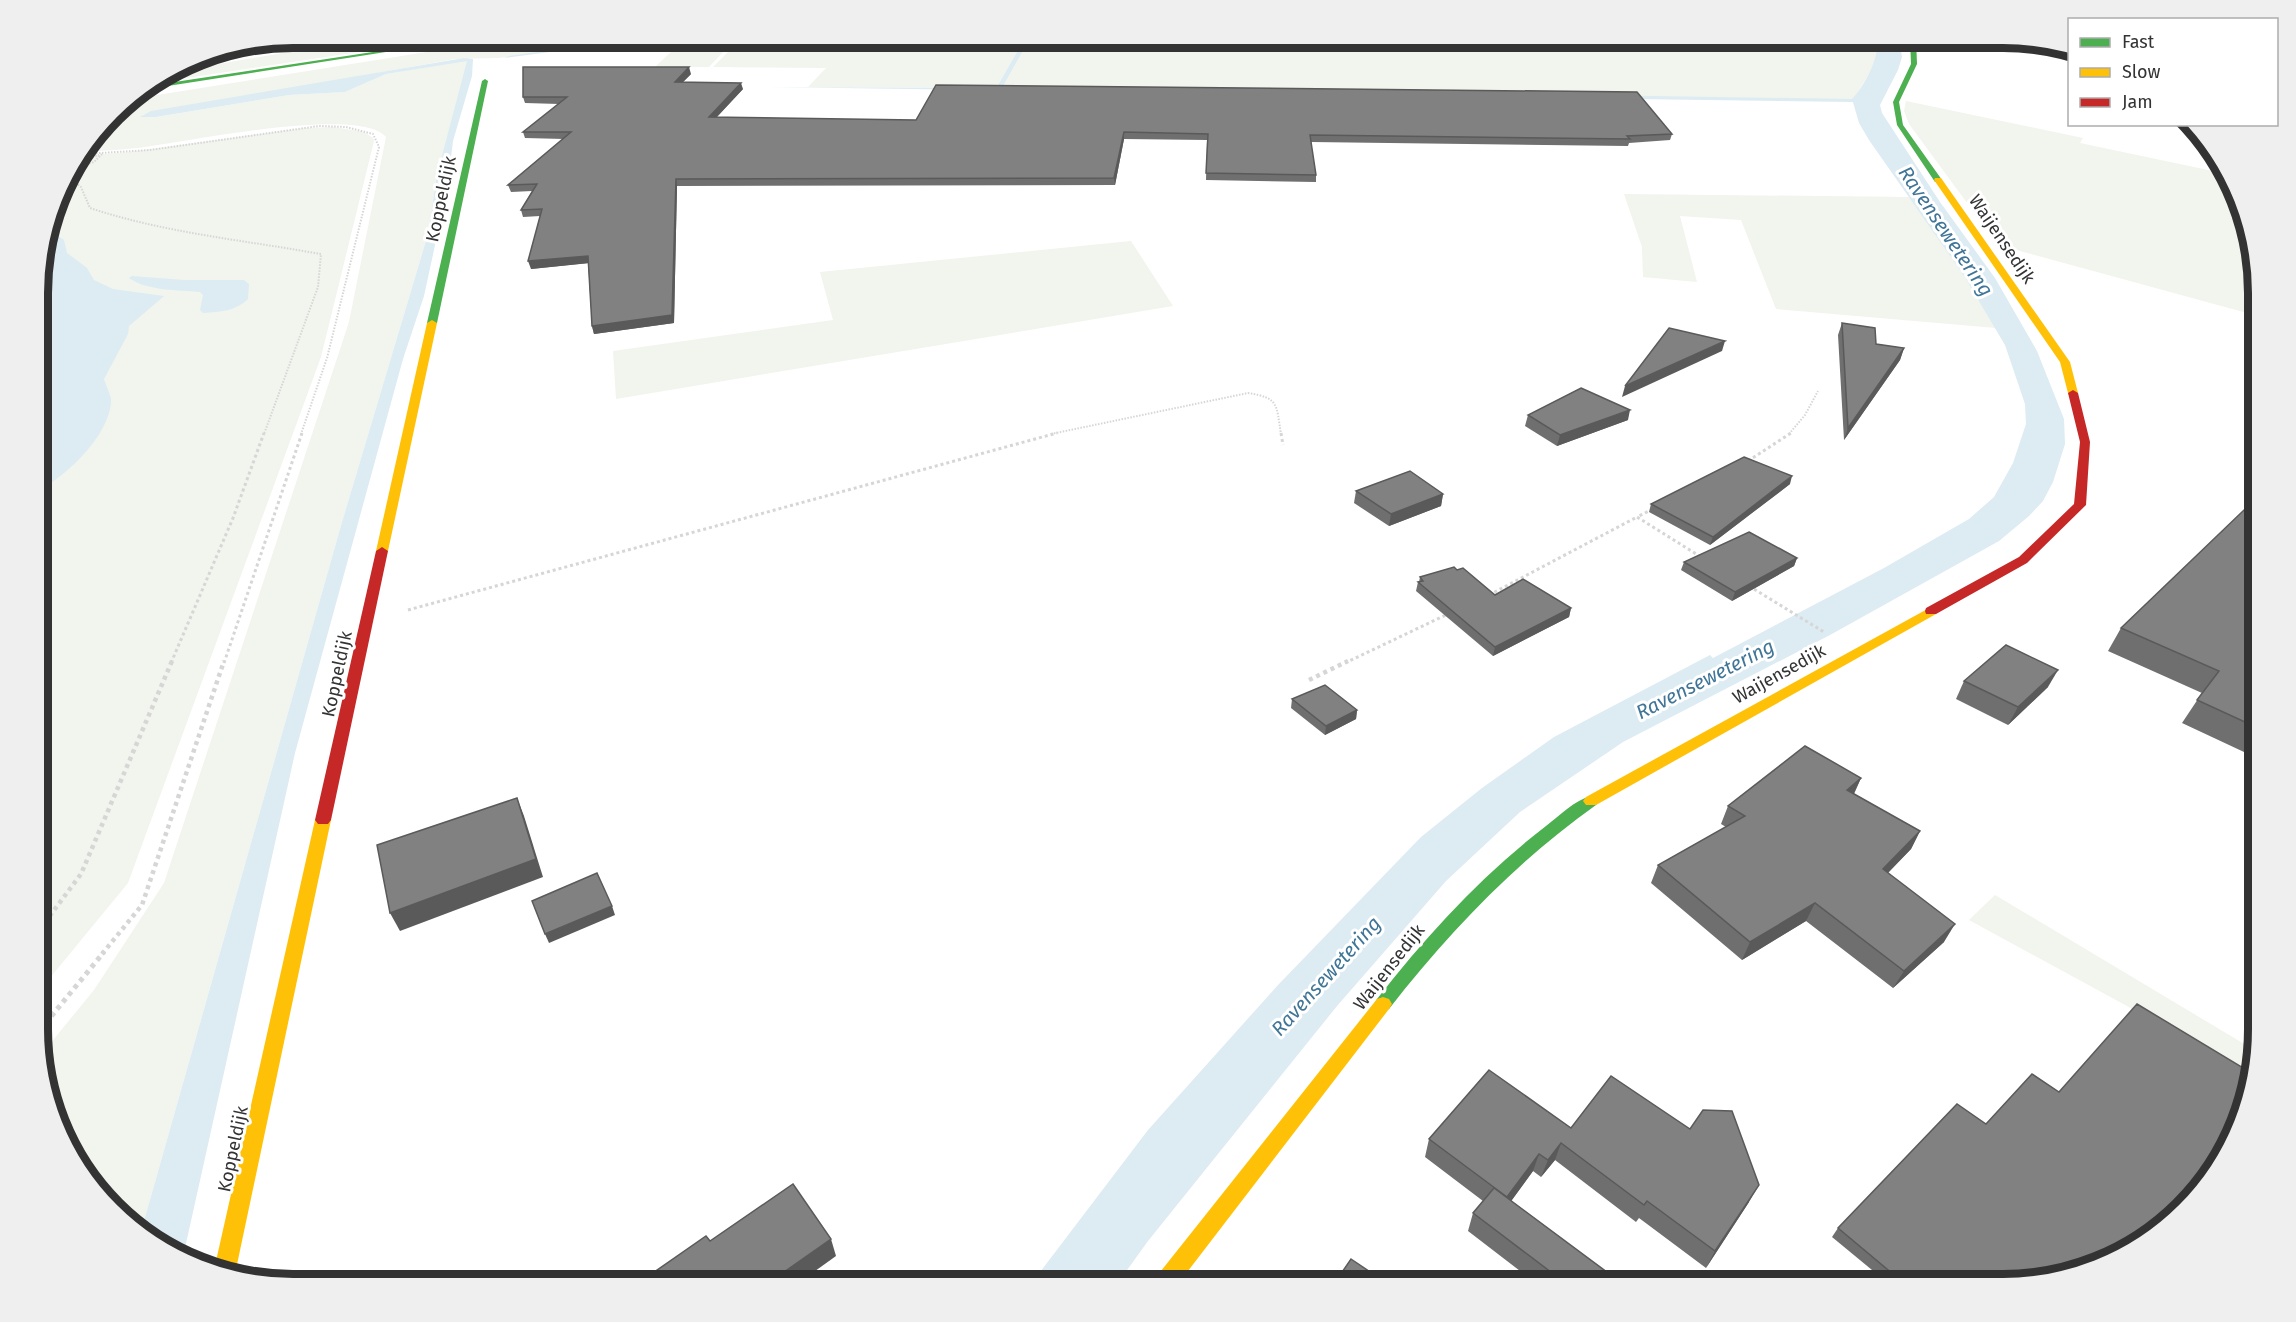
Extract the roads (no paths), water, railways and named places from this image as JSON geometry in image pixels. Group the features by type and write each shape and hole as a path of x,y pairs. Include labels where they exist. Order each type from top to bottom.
{"main road":[{"path":"162,86 408,48"},
{"name":"Waijensedijk","path":"1173,1274 1441,930 1521,851 1564,818 1598,797 2023,560 2080,505 2085,442 2065,362 1900,125 1896,102 1914,64 1913,48"},
{"name":"Koppeldijk","path":"226,1265 485,81"}],"water":[{"path":"566,48 580,48 504,58"},
{"name":"Ravensewetering","path":"1019,48 1024,48 1003,86 1852,99 1871,70 1877,48 1901,48 1902,57 1898,70 1880,105 1882,113 1940,202 1995,278 2037,351 2064,419 2065,444 2053,482 2043,501 1999,541 1830,635 1623,742 1520,812 1446,881 1337,1006 1148,1241 1124,1274 1039,1274 1148,1130 1278,985 1421,837 1482,788 1554,737 1710,655 1713,658 1884,568 1969,519 1994,497 2013,463 2026,424 2025,404 2005,345 1964,276 1869,140 1859,123 1853,102 767,87 989,88 998,85"},
{"path":"464,58 473,59 472,76 453,141 447,190 424,296 403,359 295,753 185,1249 144,1223 342,522 428,234 437,174 467,61 386,74 345,92 289,95 156,117 140,117 151,111"},
{"path":"55,234 64,240 67,253 87,268 94,280 113,289 164,296 129,326 128,334 104,379 111,401 109,414 103,427 74,464 48,485 48,293 50,261"},
{"path":"132,276 184,280 244,280 249,284 248,299 233,308 203,313 200,310 203,295 200,292 154,288 129,278"}]}
